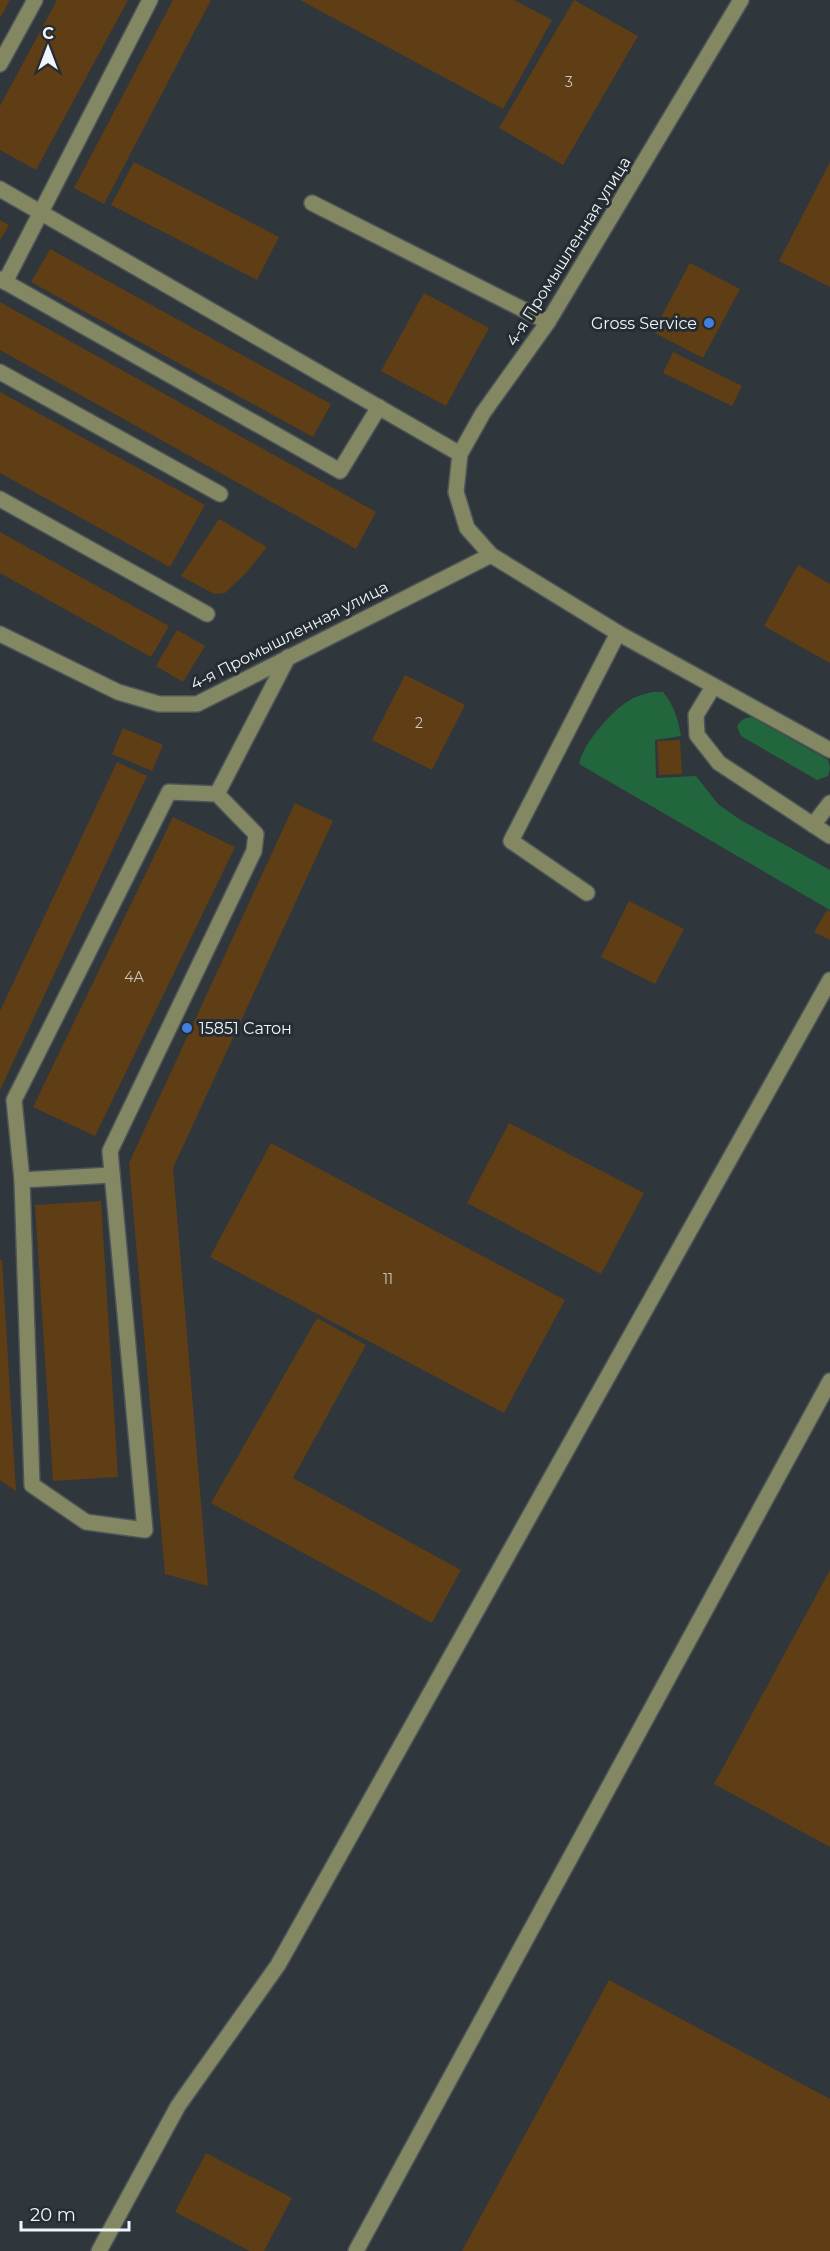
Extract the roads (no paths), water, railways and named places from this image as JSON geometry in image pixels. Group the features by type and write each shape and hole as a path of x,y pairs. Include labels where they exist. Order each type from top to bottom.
{"street":[{"path":"0,64 35,0"},
{"path":"150,0 3,281 340,471 379,407"},
{"name":"4-я Промышленная улица","path":"741,0 548,322 483,413 460,454 456,492 467,528 491,555 618,633 830,750"},
{"path":"0,189 460,454"},
{"path":"312,203 548,322"},
{"path":"0,372 220,494"},
{"path":"0,499 207,614"},
{"name":"4-я Промышленная улица","path":"0,634 118,692 159,704 197,704 491,555"},
{"path":"587,893 512,841 618,633"},
{"path":"217,794 288,657"},
{"path":"714,687 696,715 697,735 719,763 830,836"},
{"path":"169,792 217,794 256,834 254,851 110,1151 145,1530 86,1522 32,1485 22,1180 14,1100 169,792"},
{"path":"813,825 830,803"},
{"path":"99,2251 178,2106 278,1965 830,980"},
{"path":"22,1180 112,1175"},
{"path":"356,2251 830,1381"}],"place":[{"name":"Gross Service","path":"709,323"},
{"name":"15851 Сатон","path":"187,1028"}]}
